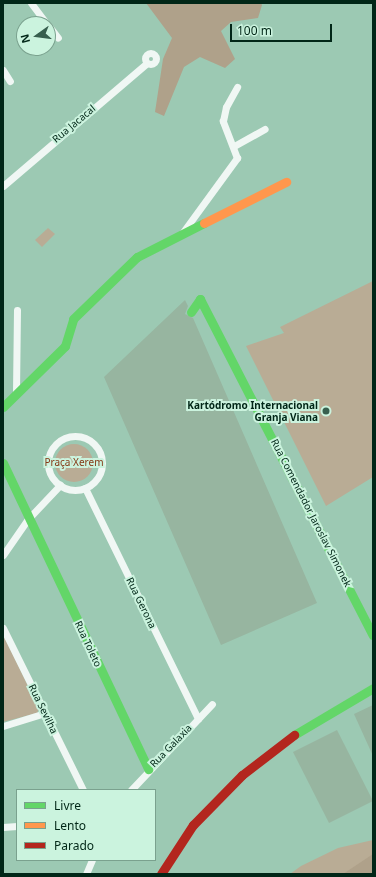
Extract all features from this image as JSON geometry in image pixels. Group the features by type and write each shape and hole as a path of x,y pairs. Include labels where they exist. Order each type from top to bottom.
{"street":[{"path":"31,3 41,16"},
{"name":"Rua Jacacal","path":"3,186 147,63"},
{"path":"3,70 10,81"},
{"path":"183,232 237,158 234,146 223,121 226,107 238,88"},
{"path":"234,146 265,129"},
{"path":"3,407 16,392 65,346 70,324 90,302 137,257 183,232 286,182"},
{"name":"Rua Comendador Jaroslav Simonek","path":"190,312 200,299 373,635"},
{"path":"16,392 17,310"},
{"path":"78,436 94,444 102,459 98,477 85,488 77,490 60,485 50,471 50,453 61,440 78,436"},
{"name":"Rua Toleto","path":"3,463 28,519 148,769"},
{"path":"4,553 28,519 60,485"},
{"name":"Rua Gerona","path":"85,488 198,718"},
{"name":"Rua Sevilha","path":"3,628 83,789"},
{"path":"161,874 193,825 242,775 305,726 373,688"},
{"name":"Rua Galaxia","path":"132,789 148,769 212,704"},
{"path":"3,726 45,713"},
{"path":"3,827 16,826"},
{"path":"86,874 92,861"}],"green space":[{"path":"48,228 55,234 42,247 35,240"},
{"name":"Kartódromo Internacional Granja Viana","path":"373,281 373,477 326,506 246,346 284,333 280,327"},
{"name":"Praça Xerem","path":"70,444 78,444 88,449 92,456 92,470 88,477 78,482 70,482 60,477 58,474 55,467 55,459 60,449 63,447"},
{"path":"3,634 39,709 37,713 3,722"},
{"path":"373,840 373,874 290,874 301,866 338,848"}],"shaded area":[{"path":"146,3 261,3 262,5 258,18 231,22 221,31 235,59 225,68 200,57 184,67 164,116 155,112 163,59 172,38"},
{"path":"373,854 373,874 343,874"}],"building":[{"path":"185,300 188,306 185,314 193,318 317,603 221,645 104,377"},
{"path":"373,705 373,756 354,714"},
{"path":"337,730 373,801 329,823 293,752"}],"traffic: fast":[{"path":"3,407 65,346 73,319 137,257 204,223"},
{"path":"191,312 200,299 373,635"},
{"path":"3,463 148,769"},
{"path":"294,735 373,688"}],"traffic: slow":[{"path":"204,223 286,182"}],"traffic: jam":[{"path":"161,874 193,825 242,775 294,735"}],"place":[{"name":"Kartódromo Internacional Granja Viana","path":"326,411"}]}
